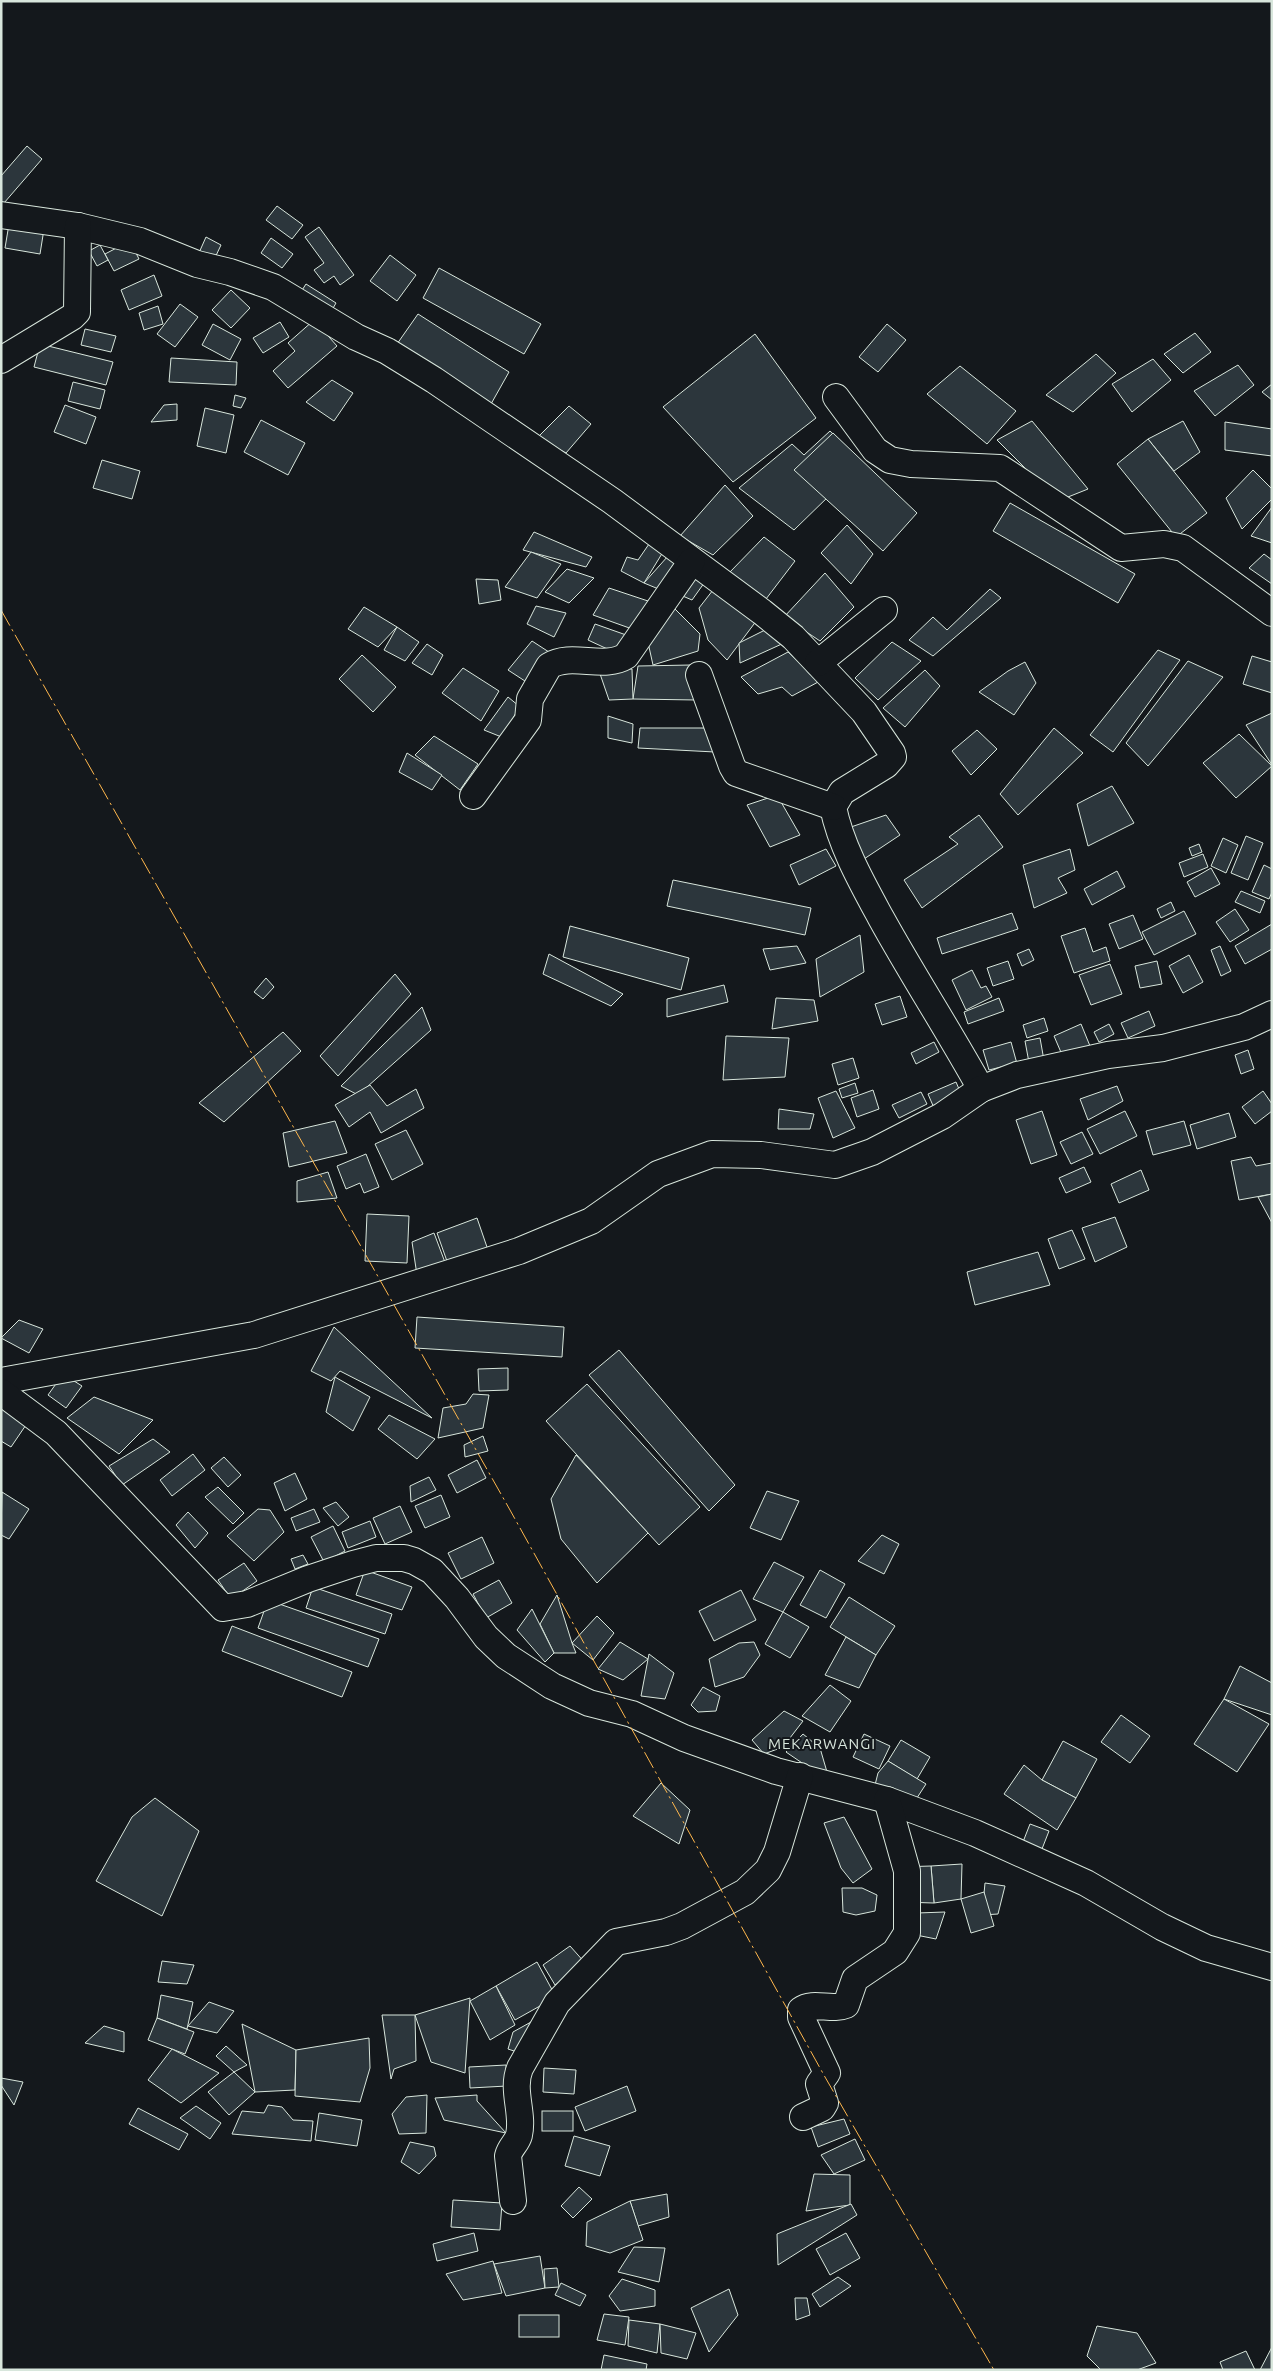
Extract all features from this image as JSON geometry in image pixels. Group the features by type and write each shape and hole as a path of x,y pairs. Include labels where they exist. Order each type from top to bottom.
{"street":[{"path":"1,215 78,226 140,240 197,264 230,272 273,287 356,337 386,351 434,380 612,501 793,637 864,712 892,753 893,757 886,765 842,792 833,807 837,828 864,887 908,966 981,1089"},
{"path":"1,360 72,317 77,312 78,226"},
{"path":"836,397 875,450 881,455 911,464 1000,468 1121,548 1164,544 1183,548 1272,613"},
{"path":"473,796 528,720 530,699 549,666 560,662 616,660 626,656 692,561"},
{"path":"818,663 884,610"},
{"path":"699,675 736,773 833,807"},
{"path":"1,1381 254,1335 519,1251 591,1221 658,1174 712,1154 761,1155 835,1165 872,1152 942,1116 981,1089 1017,1075 1108,1055 1171,1046 1244,1027 1272,1014"},
{"path":"1,1392 56,1433 223,1608 247,1604 308,1579 376,1558 404,1558 414,1561 432,1571 457,1598 486,1637 506,1656 552,1686 589,1703 632,1714 695,1742 776,1771 887,1800 974,1833 1086,1884 1162,1927 1206,1948 1272,1968"},
{"path":"513,2201 508,2156 509,2150 519,2135 517,2078 520,2068 557,2003 616,1942 666,1932 745,1892 768,1870 778,1852 800,1776"},
{"path":"803,2117 822,2108 825,2103 819,2084 827,2073 801,2017 801,2010 809,2007 839,2007 846,2005 855,1979 895,1952 907,1933 908,1871 887,1800"}],"building":[{"path":"27,146 42,159 4,203 1,201 1,176"},
{"path":"277,206 303,225 292,239 266,220"},
{"path":"9,224 44,229 40,254 5,248"},
{"path":"319,227 354,275 340,285 334,276 324,283 314,270 324,263 305,237"},
{"path":"206,237 221,245 213,262 198,255"},
{"path":"271,238 293,254 282,268 261,253"},
{"path":"130,241 139,259 114,271 105,254"},
{"path":"100,245 108,260 97,266 89,251"},
{"path":"390,255 416,275 397,301 370,281"},
{"path":"439,268 541,324 524,354 423,298"},
{"path":"154,275 162,296 129,310 121,290"},
{"path":"306,284 336,303 328,317 297,298"},
{"path":"231,290 250,308 231,328 212,310"},
{"path":"180,304 198,317 175,347 157,334"},
{"path":"158,306 163,324 144,330 139,313"},
{"path":"418,314 509,372 491,404 397,344"},
{"path":"314,320 337,346 288,388 273,371 295,351 288,343"},
{"path":"280,322 289,337 263,353 253,338"},
{"path":"213,324 241,339 230,360 202,345"},
{"path":"887,324 906,340 878,372 859,357"},
{"path":"85,329 116,336 111,352 81,345"},
{"path":"1195,333 1211,352 1183,373 1164,354"},
{"path":"755,334 816,418 733,482 663,407"},
{"path":"40,344 113,362 106,385 34,367"},
{"path":"1096,354 1116,373 1073,412 1046,395"},
{"path":"171,358 237,362 236,385 169,382"},
{"path":"1153,359 1171,380 1132,412 1112,384"},
{"path":"1238,365 1254,385 1215,416 1194,391"},
{"path":"960,366 1016,411 987,444 927,394"},
{"path":"332,380 353,393 334,421 306,402"},
{"path":"73,382 105,390 100,409 68,401"},
{"path":"1272,384 1272,400 1262,392"},
{"path":"235,395 246,398 241,408 233,406"},
{"path":"177,404 177,420 151,422 164,405"},
{"path":"65,405 96,417 86,444 54,432"},
{"path":"569,406 591,424 566,453 537,438"},
{"path":"205,408 234,415 226,453 197,446"},
{"path":"261,420 305,443 288,475 244,452"},
{"path":"1032,421 1088,489 1058,501 997,440"},
{"path":"1183,421 1200,452 1174,471 1148,439"},
{"path":"1225,422 1272,429 1272,456 1225,450"},
{"path":"830,431 854,454 831,494 794,530 739,488 792,444 804,455"},
{"path":"833,433 917,513 883,551 794,470"},
{"path":"1148,439 1207,513 1176,537 1117,464"},
{"path":"102,460 140,471 132,499 93,488"},
{"path":"1253,470 1272,489 1272,499 1242,529 1226,498"},
{"path":"725,485 753,516 713,555 680,536"},
{"path":"1010,503 1135,574 1118,603 993,531"},
{"path":"1272,507 1272,543 1251,536"},
{"path":"847,525 873,554 851,584 821,553"},
{"path":"534,532 592,557 586,567 523,550"},
{"path":"764,537 795,561 766,599 729,573"},
{"path":"649,544 663,552 644,583 621,571 627,557 638,560"},
{"path":"531,552 561,564 537,598 505,587"},
{"path":"1264,554 1272,560 1272,584 1249,568"},
{"path":"668,556 680,564 661,590 644,583"},
{"path":"567,569 594,578 569,603 545,592"},
{"path":"693,571 707,579 692,600 678,594"},
{"path":"825,573 854,607 820,641 784,617"},
{"path":"476,579 498,580 501,600 479,604"},
{"path":"609,588 648,601 635,630 593,615"},
{"path":"990,589 1001,598 933,656 909,640 933,617 947,630"},
{"path":"713,590 757,620 727,660 708,640 699,608"},
{"path":"536,606 566,613 554,637 527,624"},
{"path":"364,607 397,627 378,647 348,629"},
{"path":"673,607 700,634 698,651 653,665 647,638"},
{"path":"595,624 629,636 616,653 588,640"},
{"path":"397,627 419,642 405,661 384,650"},
{"path":"769,628 784,643 740,663 739,643"},
{"path":"532,641 552,654 528,683 508,670"},
{"path":"892,642 921,661 878,700 855,678"},
{"path":"427,644 443,655 432,675 412,663"},
{"path":"1158,650 1180,660 1113,752 1090,735"},
{"path":"788,652 820,681 792,696 782,687 758,694 741,677"},
{"path":"362,655 396,687 373,712 339,679"},
{"path":"1252,656 1272,662 1272,693 1243,684"},
{"path":"1188,661 1223,677 1148,766 1126,743"},
{"path":"1025,662 1036,683 1014,715 979,692 1008,671"},
{"path":"691,665 697,700 633,699 638,666"},
{"path":"463,668 499,691 481,721 442,693"},
{"path":"598,668 632,669 633,699 609,700"},
{"path":"925,670 940,686 905,727 883,708"},
{"path":"508,697 519,706 504,738 484,730"},
{"path":"1272,713 1272,765 1246,725"},
{"path":"608,716 633,724 632,743 608,738"},
{"path":"640,728 711,728 715,752 638,748"},
{"path":"1054,728 1083,753 1018,815 1000,794"},
{"path":"977,730 997,749 971,775 952,751"},
{"path":"1239,734 1272,766 1236,798 1203,763"},
{"path":"434,736 478,764 460,790 415,755"},
{"path":"407,753 442,775 432,790 399,772"},
{"path":"1112,786 1134,823 1088,846 1077,804"},
{"path":"777,795 800,835 770,847 747,805"},
{"path":"886,815 900,835 864,859 848,828"},
{"path":"979,815 1003,847 922,908 904,880 958,844 949,837"},
{"path":"1246,836 1263,843 1248,880 1231,873"},
{"path":"1223,838 1238,845 1226,873 1211,866"},
{"path":"1199,844 1202,852 1192,856 1189,848"},
{"path":"826,849 836,866 799,885 790,865"},
{"path":"1070,849 1075,870 1058,878 1067,893 1034,908 1023,865"},
{"path":"1203,854 1208,867 1184,877 1179,863"},
{"path":"1264,865 1272,869 1272,892 1269,899 1252,892"},
{"path":"1211,868 1220,884 1195,897 1187,882"},
{"path":"1117,871 1125,887 1092,905 1084,889"},
{"path":"673,880 811,908 805,935 667,906"},
{"path":"1241,891 1265,901 1260,913 1235,902"},
{"path":"1171,902 1175,911 1161,918 1157,909"},
{"path":"1235,909 1249,930 1230,942 1216,922"},
{"path":"1184,911 1196,934 1154,955 1142,932"},
{"path":"1012,913 1018,929 942,954 937,938"},
{"path":"1133,915 1143,939 1119,949 1109,924"},
{"path":"1272,924 1272,949 1245,964 1235,946"},
{"path":"570,926 689,958 681,990 563,957"},
{"path":"1085,928 1093,952 1106,947 1110,961 1074,973 1061,936"},
{"path":"860,935 864,972 820,997 816,959"},
{"path":"797,946 806,963 770,970 763,949"},
{"path":"1220,946 1231,971 1221,976 1211,950"},
{"path":"1029,949 1034,960 1022,966 1017,954"},
{"path":"549,954 623,994 611,1006 543,974"},
{"path":"1189,955 1203,982 1183,993 1169,966"},
{"path":"1008,961 1014,979 993,986 987,968"},
{"path":"1157,961 1162,984 1140,988 1135,966"},
{"path":"1110,964 1122,994 1091,1005 1079,975"},
{"path":"972,970 981,988 986,986 992,997 966,1010 952,980"},
{"path":"395,974 411,994 338,1076 320,1056"},
{"path":"266,978 274,987 263,999 254,992"},
{"path":"724,985 728,1002 667,1017 667,999"},
{"path":"900,996 907,1017 882,1025 875,1004"},
{"path":"776,998 814,1000 818,1021 772,1029"},
{"path":"999,998 1004,1011 968,1024 964,1012"},
{"path":"422,1007 431,1030 358,1095 341,1086"},
{"path":"1149,1011 1155,1026 1128,1038 1121,1023"},
{"path":"1044,1018 1048,1031 1027,1038 1023,1025"},
{"path":"1081,1024 1090,1046 1063,1057 1054,1036"},
{"path":"1109,1024 1114,1034 1099,1042 1094,1032"},
{"path":"283,1032 301,1051 224,1122 199,1103"},
{"path":"726,1036 789,1038 785,1077 723,1080"},
{"path":"1040,1038 1045,1066 1030,1068 1025,1041"},
{"path":"934,1042 939,1052 916,1064 911,1053"},
{"path":"1011,1042 1019,1071 1004,1076 1001,1067 989,1070 983,1050"},
{"path":"1248,1050 1254,1069 1241,1074 1235,1055"},
{"path":"853,1058 859,1078 838,1085 832,1064"},
{"path":"956,1082 962,1096 934,1108 928,1094"},
{"path":"855,1083 858,1093 842,1098 839,1089"},
{"path":"370,1085 387,1106 416,1089 424,1108 381,1133 370,1112 349,1127 335,1105"},
{"path":"1117,1086 1123,1101 1088,1120 1080,1099"},
{"path":"873,1090 879,1109 857,1117 851,1098"},
{"path":"836,1091 855,1128 833,1138 818,1098"},
{"path":"1263,1091 1272,1104 1272,1111 1255,1124 1242,1107"},
{"path":"921,1092 927,1104 899,1118 892,1105"},
{"path":"779,1109 814,1114 810,1129 778,1129"},
{"path":"1042,1111 1057,1155 1031,1164 1016,1120"},
{"path":"1125,1111 1137,1136 1100,1154 1087,1129"},
{"path":"1229,1113 1236,1137 1197,1149 1190,1125"},
{"path":"335,1121 347,1153 289,1167 283,1133"},
{"path":"1184,1121 1191,1145 1153,1155 1146,1131"},
{"path":"406,1130 423,1164 392,1180 375,1144"},
{"path":"1082,1132 1093,1154 1071,1164 1060,1142"},
{"path":"366,1154 379,1187 364,1193 360,1183 346,1189 337,1166"},
{"path":"1251,1157 1256,1166 1272,1163 1272,1194 1239,1200 1231,1161"},
{"path":"1084,1167 1091,1182 1066,1193 1059,1178"},
{"path":"1141,1170 1149,1190 1119,1203 1111,1184"},
{"path":"328,1172 337,1198 297,1202 297,1181"},
{"path":"1272,1194 1272,1223 1258,1197"},
{"path":"367,1214 409,1216 407,1263 365,1261"},
{"path":"1115,1217 1127,1247 1095,1262 1082,1228"},
{"path":"477,1218 488,1250 448,1264 437,1233"},
{"path":"1072,1230 1085,1259 1059,1269 1048,1239"},
{"path":"434,1233 446,1265 417,1275 412,1242"},
{"path":"1038,1252 1050,1285 975,1305 967,1272"},
{"path":"417,1317 564,1327 562,1357 415,1348"},
{"path":"19,1320 43,1329 29,1353 1,1338"},
{"path":"334,1327 432,1418 340,1371 331,1381 311,1371"},
{"path":"619,1350 735,1485 709,1511 589,1375"},
{"path":"508,1368 508,1390 479,1391 478,1369"},
{"path":"63,1374 82,1386 66,1408 48,1395"},
{"path":"335,1377 370,1397 353,1431 326,1412"},
{"path":"587,1384 700,1507 659,1545 546,1421"},
{"path":"473,1394 489,1395 483,1428 438,1438 443,1408 466,1404"},
{"path":"94,1397 153,1420 119,1454 67,1418"},
{"path":"1,1400 30,1419 11,1447 1,1441"},
{"path":"389,1415 435,1439 417,1459 378,1429"},
{"path":"483,1436 488,1451 465,1457 464,1445"},
{"path":"153,1439 170,1452 122,1485 109,1466"},
{"path":"193,1454 205,1470 172,1496 160,1480"},
{"path":"576,1455 648,1533 597,1583 561,1539 551,1499"},
{"path":"224,1457 241,1475 228,1487 211,1468"},
{"path":"477,1460 486,1478 457,1493 448,1475"},
{"path":"295,1473 307,1499 285,1511 274,1483"},
{"path":"429,1477 436,1490 411,1502 410,1486"},
{"path":"218,1487 244,1513 233,1524 205,1497"},
{"path":"767,1491 799,1501 781,1540 750,1528"},
{"path":"2,1492 29,1509 9,1539 1,1535"},
{"path":"441,1495 450,1517 425,1528 415,1506"},
{"path":"336,1502 349,1517 338,1526 323,1508"},
{"path":"400,1506 412,1532 385,1544 373,1518"},
{"path":"258,1509 270,1510 284,1532 254,1561 227,1536"},
{"path":"314,1509 320,1522 296,1531 291,1518"},
{"path":"188,1512 208,1533 195,1548 176,1525"},
{"path":"370,1521 376,1537 348,1548 342,1532"},
{"path":"333,1526 345,1551 324,1562 311,1537"},
{"path":"882,1535 899,1544 884,1574 858,1561"},
{"path":"482,1537 494,1563 461,1579 448,1553"},
{"path":"303,1555 308,1564 295,1569 291,1559"},
{"path":"774,1562 804,1577 783,1612 753,1599"},
{"path":"244,1563 257,1581 231,1599 218,1580"},
{"path":"365,1570 412,1587 402,1610 356,1595"},
{"path":"820,1570 845,1584 826,1618 800,1605"},
{"path":"499,1580 512,1603 486,1618 473,1594"},
{"path":"313,1587 392,1614 385,1634 306,1608"},
{"path":"741,1590 756,1620 714,1641 699,1611"},
{"path":"557,1595 576,1653 554,1653 540,1624"},
{"path":"849,1597 895,1626 876,1655 830,1627"},
{"path":"268,1600 379,1639 368,1667 258,1628"},
{"path":"532,1609 554,1653 545,1662 517,1630"},
{"path":"783,1612 809,1627 790,1658 765,1644"},
{"path":"597,1616 614,1633 593,1660 572,1643"},
{"path":"232,1626 352,1672 342,1697 222,1651"},
{"path":"846,1637 876,1655 859,1688 825,1675"},
{"path":"620,1642 648,1659 623,1680 598,1669"},
{"path":"754,1642 760,1655 744,1677 715,1687 709,1659 739,1643"},
{"path":"649,1654 674,1673 665,1699 641,1696"},
{"path":"1240,1666 1272,1683 1272,1715 1224,1699"},
{"path":"830,1685 851,1701 830,1732 802,1716"},
{"path":"703,1687 720,1696 716,1711 698,1712 691,1705"},
{"path":"1224,1699 1269,1724 1237,1772 1194,1744"},
{"path":"784,1711 803,1721 783,1747 764,1754 752,1740"},
{"path":"1121,1715 1150,1736 1130,1763 1101,1742"},
{"path":"803,1734 820,1748 827,1772 808,1767 786,1752"},
{"path":"864,1734 890,1746 879,1769 853,1757"},
{"path":"901,1740 930,1757 917,1779 888,1761"},
{"path":"1063,1741 1097,1759 1076,1798 1042,1780"},
{"path":"888,1761 926,1784 913,1804 874,1789 878,1773"},
{"path":"1024,1765 1042,1780 1076,1798 1057,1830 1004,1794"},
{"path":"661,1783 690,1810 679,1844 633,1816"},
{"path":"155,1798 199,1831 162,1916 96,1881 132,1817"},
{"path":"844,1817 872,1869 853,1883 841,1868 824,1823"},
{"path":"1030,1824 1049,1831 1040,1854 1021,1847"},
{"path":"962,1864 961,1899 934,1903 931,1866"},
{"path":"931,1866 934,1903 900,1902 899,1867"},
{"path":"985,1883 1005,1886 998,1914 982,1915"},
{"path":"842,1888 862,1888 877,1895 875,1911 856,1915 843,1912"},
{"path":"984,1892 994,1926 971,1933 961,1899"},
{"path":"945,1912 936,1939 916,1935 917,1913"},
{"path":"570,1946 586,1964 555,1985 543,1965"},
{"path":"162,1961 194,1965 187,1984 158,1982"},
{"path":"537,1962 556,1997 515,2020 496,1986"},
{"path":"496,1986 515,2025 490,2040 470,2001"},
{"path":"161,1995 193,2002 187,2029 157,2018"},
{"path":"470,1998 465,2073 431,2062 415,2015"},
{"path":"209,2002 234,2011 217,2033 188,2026"},
{"path":"382,2015 415,2015 416,2061 394,2069 391,2079"},
{"path":"157,2018 194,2032 185,2054 148,2040"},
{"path":"531,2022 526,2055 508,2049 513,2032"},
{"path":"242,2024 296,2050 295,2090 255,2092"},
{"path":"104,2026 124,2032 124,2052 85,2043"},
{"path":"369,2038 370,2068 360,2102 295,2096 296,2050"},
{"path":"226,2046 247,2065 234,2072 216,2056"},
{"path":"172,2049 219,2073 181,2103 148,2080"},
{"path":"506,2065 507,2086 470,2088 469,2067"},
{"path":"544,2068 576,2070 574,2094 543,2092"},
{"path":"234,2072 255,2092 229,2115 208,2092"},
{"path":"1,2078 23,2082 14,2105 1,2085"},
{"path":"627,2086 636,2111 585,2131 575,2107"},
{"path":"427,2095 426,2133 399,2134 392,2114 406,2097"},
{"path":"477,2095 477,2101 506,2133 444,2120 435,2098"},
{"path":"268,2105 282,2107 293,2120 313,2121 311,2141 232,2134 242,2111 264,2113"},
{"path":"196,2106 221,2123 210,2139 180,2118"},
{"path":"138,2108 188,2134 179,2150 129,2124"},
{"path":"542,2111 573,2111 573,2131 542,2131"},
{"path":"319,2113 362,2120 357,2146 315,2140"},
{"path":"844,2119 850,2134 818,2147 811,2127"},
{"path":"574,2136 610,2146 600,2176 565,2166"},
{"path":"855,2139 865,2160 834,2174 821,2155"},
{"path":"410,2142 434,2147 436,2156 419,2174 401,2162"},
{"path":"814,2174 850,2175 850,2205 806,2211"},
{"path":"579,2187 592,2199 573,2218 561,2206"},
{"path":"667,2194 669,2217 638,2226 630,2201"},
{"path":"453,2200 502,2203 500,2230 451,2227"},
{"path":"630,2201 643,2240 610,2253 586,2246 587,2222"},
{"path":"851,2204 857,2215 778,2265 777,2234"},
{"path":"474,2233 478,2251 437,2261 433,2244"},
{"path":"846,2233 860,2258 830,2275 816,2249"},
{"path":"634,2247 665,2248 659,2282 618,2272"},
{"path":"540,2256 545,2288 506,2296 494,2264"},
{"path":"493,2261 502,2293 463,2300 446,2274"},
{"path":"557,2268 559,2287 545,2288 544,2269"},
{"path":"838,2277 851,2286 820,2307 812,2294"},
{"path":"622,2279 655,2290 655,2306 620,2311 609,2296"},
{"path":"561,2283 586,2295 580,2306 555,2295"},
{"path":"729,2289 738,2315 709,2352 691,2308"},
{"path":"795,2298 807,2298 810,2315 796,2320"},
{"path":"604,2314 629,2317 625,2345 597,2340"},
{"path":"519,2315 559,2315 559,2337 519,2337"},
{"path":"629,2320 660,2324 657,2353 628,2346"},
{"path":"660,2324 696,2333 687,2359 661,2353"},
{"path":"1097,2326 1137,2333 1156,2363 1137,2370 1101,2370 1087,2356"},
{"path":"1272,2347 1272,2370 1260,2370"},
{"path":"1246,2351 1255,2370 1223,2370 1220,2362"},
{"path":"604,2355 647,2364 646,2370 601,2370"}],"power":[{"path":"1,610 510,1510 825,2077 994,2370"}],"district":[{"name":"MEKARWANGI","path":"822,1744"}]}
